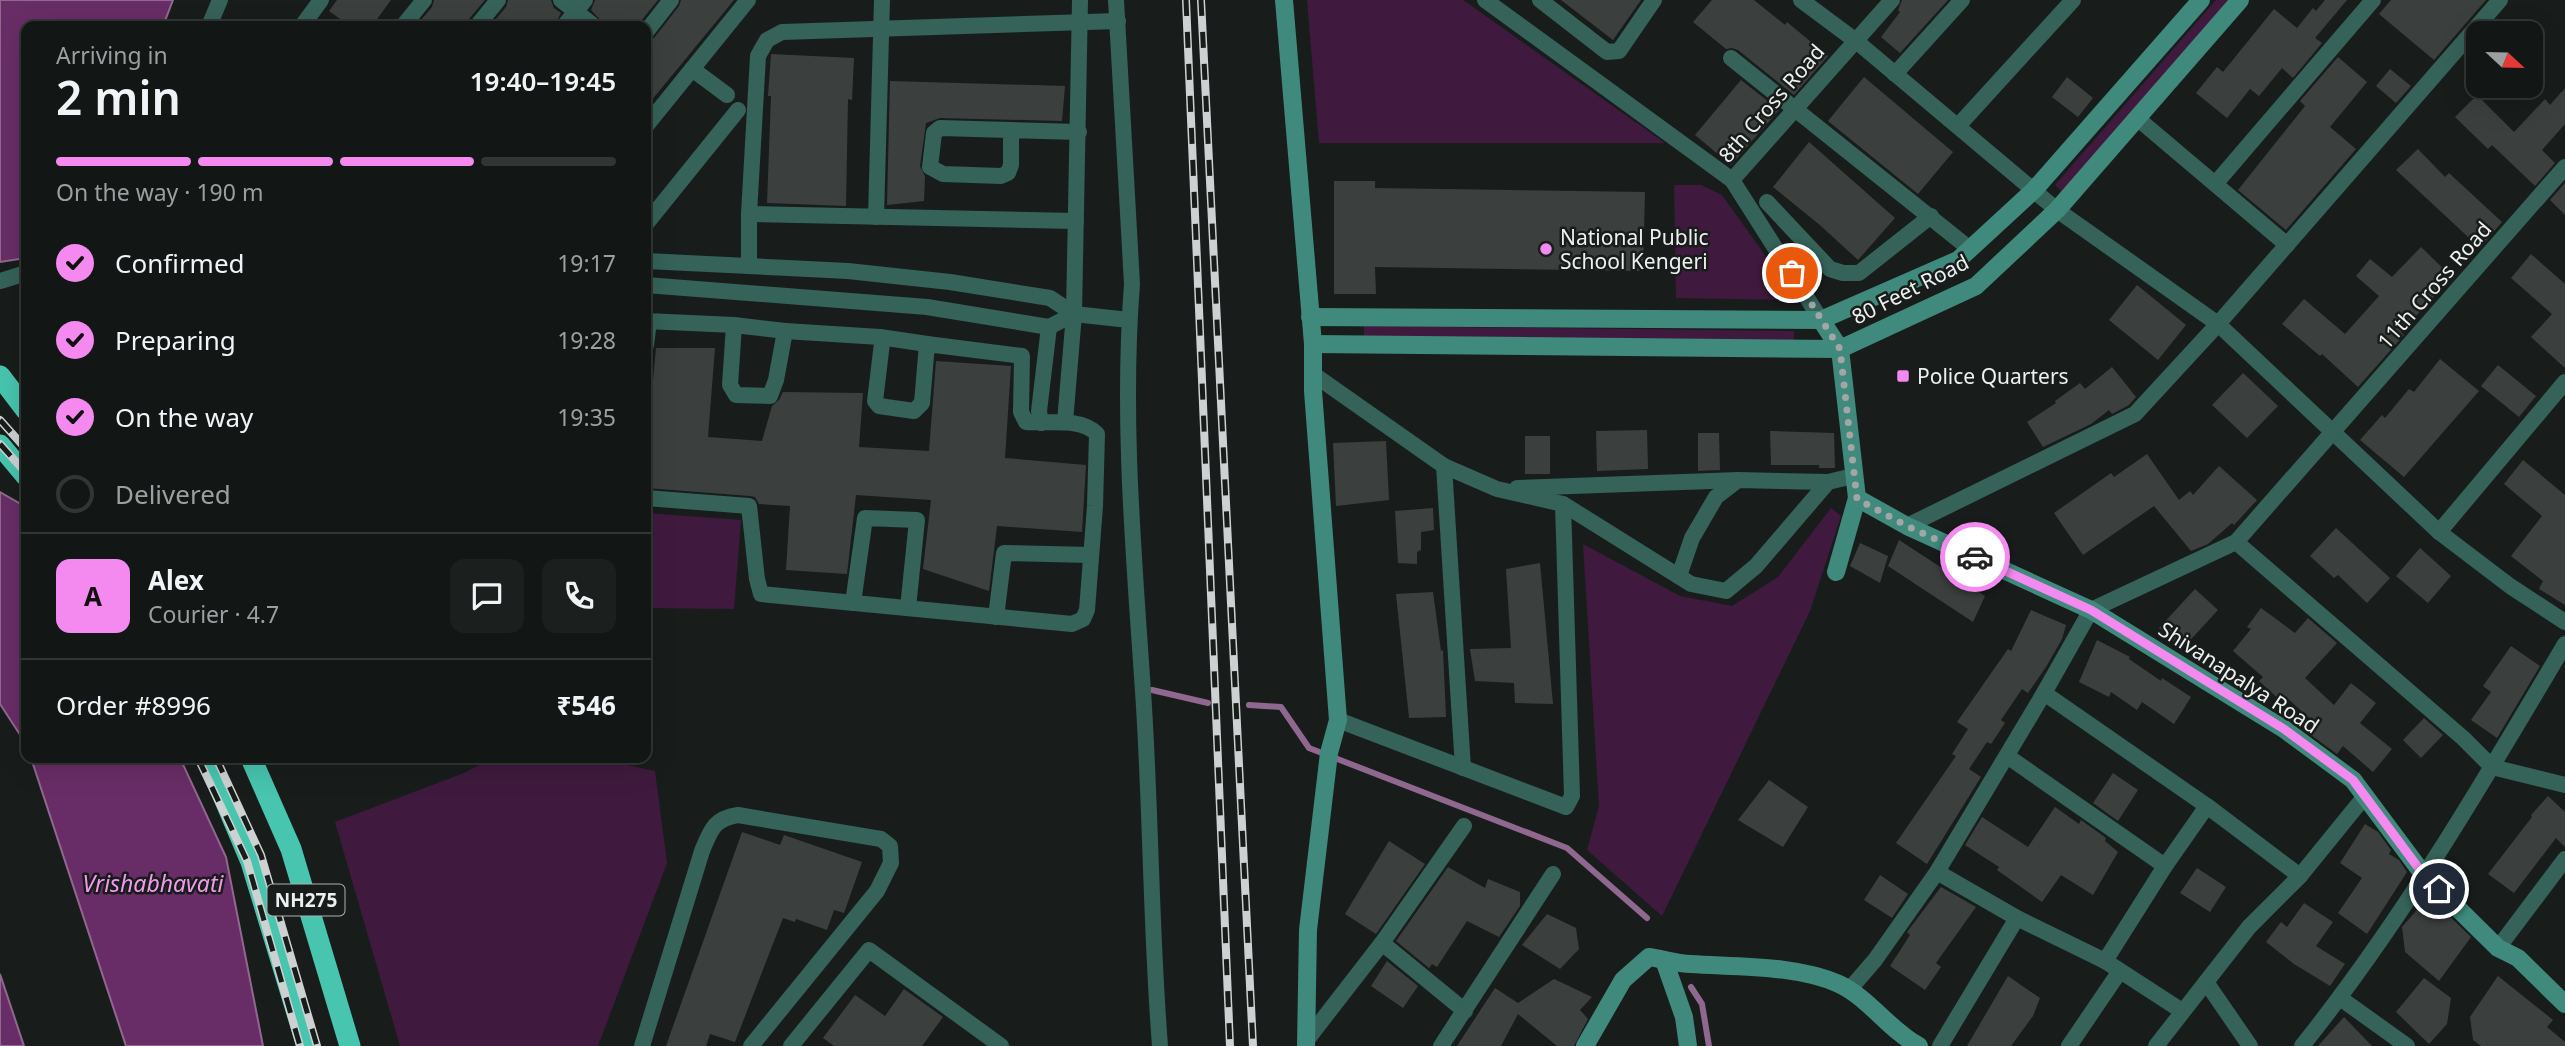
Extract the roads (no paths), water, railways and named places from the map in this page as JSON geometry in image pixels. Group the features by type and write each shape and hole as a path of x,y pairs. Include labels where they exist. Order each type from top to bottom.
{"highway":[{"path":"0,376 21,403"},
{"path":"0,445 21,470"},
{"name":"NH275","path":"209,763 251,862 307,1046"},
{"name":"NH275","path":"253,763 291,849 349,1046"}],"street":[{"path":"211,21 220,0"},
{"path":"306,21 321,0"},
{"path":"407,21 424,0"},
{"path":"481,21 498,0"},
{"path":"561,0 580,6 590,21"},
{"path":"651,26 671,0"},
{"path":"651,120 748,0"},
{"path":"876,217 882,0"},
{"path":"1065,422 1073,314 1082,22 1080,0"},
{"path":"1116,0 1132,284 1129,320 1130,518 1149,790 1160,1046"},
{"path":"1284,0 1313,344 1339,720 1329,759 1308,930 1306,1043"},
{"path":"1485,0 1732,180"},
{"path":"1540,0 1606,52 1619,51 1654,0"},
{"path":"1801,0 1856,41 2057,210 2218,324 2439,532 2510,586 2565,622"},
{"name":"8th Cross Road","path":"1840,349 1732,180 1892,0"},
{"path":"1895,74 1962,0"},
{"path":"1958,127 2073,0"},
{"name":"80 Feet Road","path":"1310,317 1821,320 1958,260 2034,190 2201,0"},
{"name":"80 Feet Road","path":"1313,344 1840,349 1976,286 2057,210 2240,0"},
{"path":"2216,184 2373,0"},
{"path":"1907,526 2135,414 2218,324 2500,0"},
{"path":"568,21 580,6"},
{"path":"749,266 749,214 758,56 767,40 782,32 1118,21"},
{"path":"1731,58 1970,249"},
{"path":"692,69 727,95"},
{"path":"651,217 738,110"},
{"path":"2137,118 2287,245"},
{"path":"1012,130 1011,165 1008,173 1001,176 943,174 930,167 934,133 940,128 1012,130 1079,132"},
{"name":"11th Cross Road","path":"2236,542 2565,167"},
{"path":"1767,202 1830,269 1843,273 1859,273 1930,216"},
{"path":"749,214 1076,221"},
{"path":"651,261 848,271 950,282 1050,298 1073,314 1129,320"},
{"path":"0,281 21,275"},
{"path":"651,285 927,307 1049,327 1073,314"},
{"path":"651,321 880,337 1022,356 1021,412 1026,422 1065,422 1093,430 1097,434 1087,610 1083,619 1072,624 761,594 757,579 750,506 651,498"},
{"path":"734,325 730,385 736,396 770,396 776,380 785,331"},
{"path":"1041,423 1039,411 1049,327"},
{"path":"880,337 882,343 875,401 879,405 914,411 922,403 927,344"},
{"path":"1836,572 1857,499 1840,349"},
{"path":"1313,374 1444,466 1497,489 1563,505 1691,584 1726,591 1756,566 1828,482"},
{"path":"2439,532 2565,382"},
{"path":"1444,466 1463,768"},
{"path":"1497,489 1738,480 1828,482 1853,476"},
{"path":"1679,576 1692,538 1716,497 1738,480"},
{"name":"Shivanapalya Road","path":"1857,499 1907,526 2091,610 2284,729 2353,780 2423,874 2498,948 2518,958 2565,1004"},
{"path":"1339,720 1566,807 1572,796 1563,505"},
{"path":"853,603 865,518 917,520 908,608"},
{"path":"1849,990 1875,960 1937,872 2091,610 2236,542 2463,738 2492,767 2565,785"},
{"path":"996,617 1004,553 1091,555"},
{"path":"2302,1046 2340,998 2423,874 2492,767 2565,644"},
{"path":"2044,693 2207,806 2300,876"},
{"path":"2007,756 2165,866"},
{"path":"2155,1046 2249,927 2300,876 2365,796"},
{"path":"2105,961 2165,866 2207,806"},
{"path":"642,1046 702,851 712,828 723,817 738,815 881,839 890,846 891,863 877,891 751,1046"},
{"path":"1306,1043 1382,943 1464,826"},
{"path":"2498,948 2565,859"},
{"path":"1937,872 2017,918 2105,961 2182,1011"},
{"path":"1441,1046 1553,874"},
{"path":"1940,1046 2017,918"},
{"path":"1382,943 1465,1011"},
{"path":"791,1046 869,950 1001,1046"},
{"path":"1585,1046 1623,981 1649,957 1688,964 1801,974 1836,983 1849,990 1904,1038 1919,1046"},
{"path":"1664,960 1684,1017 1688,1046"},
{"path":"2069,1046 2120,971"},
{"path":"2206,982 2250,1046"},
{"path":"2340,998 2407,1046"}],"water":[{"path":"0,0 173,0 165,21 21,21 21,259 0,262"},
{"path":"0,492 21,504 21,736 0,704"},
{"name":"Vrishabhavati","path":"33,763 182,763 226,857 263,1046 126,1046"},
{"path":"0,974 24,1046 0,1046"}],"waterway":[{"path":"1152,690 1208,703"},
{"path":"1249,705 1281,707 1309,748 1567,848 1647,918"},
{"path":"1691,987 1702,1004 1709,1046"}],"railway":[{"path":"1186,0 1230,1046"},
{"path":"1201,0 1253,1046"},
{"path":"0,420 21,443"},
{"path":"0,444 21,467"},
{"path":"200,763 247,861 300,1046"},
{"path":"218,763 261,855 317,1046"}],"place":[{"name":"National Public School Kengeri","path":"1546,249"},
{"name":"Police Quarters","path":"1903,376"}]}
